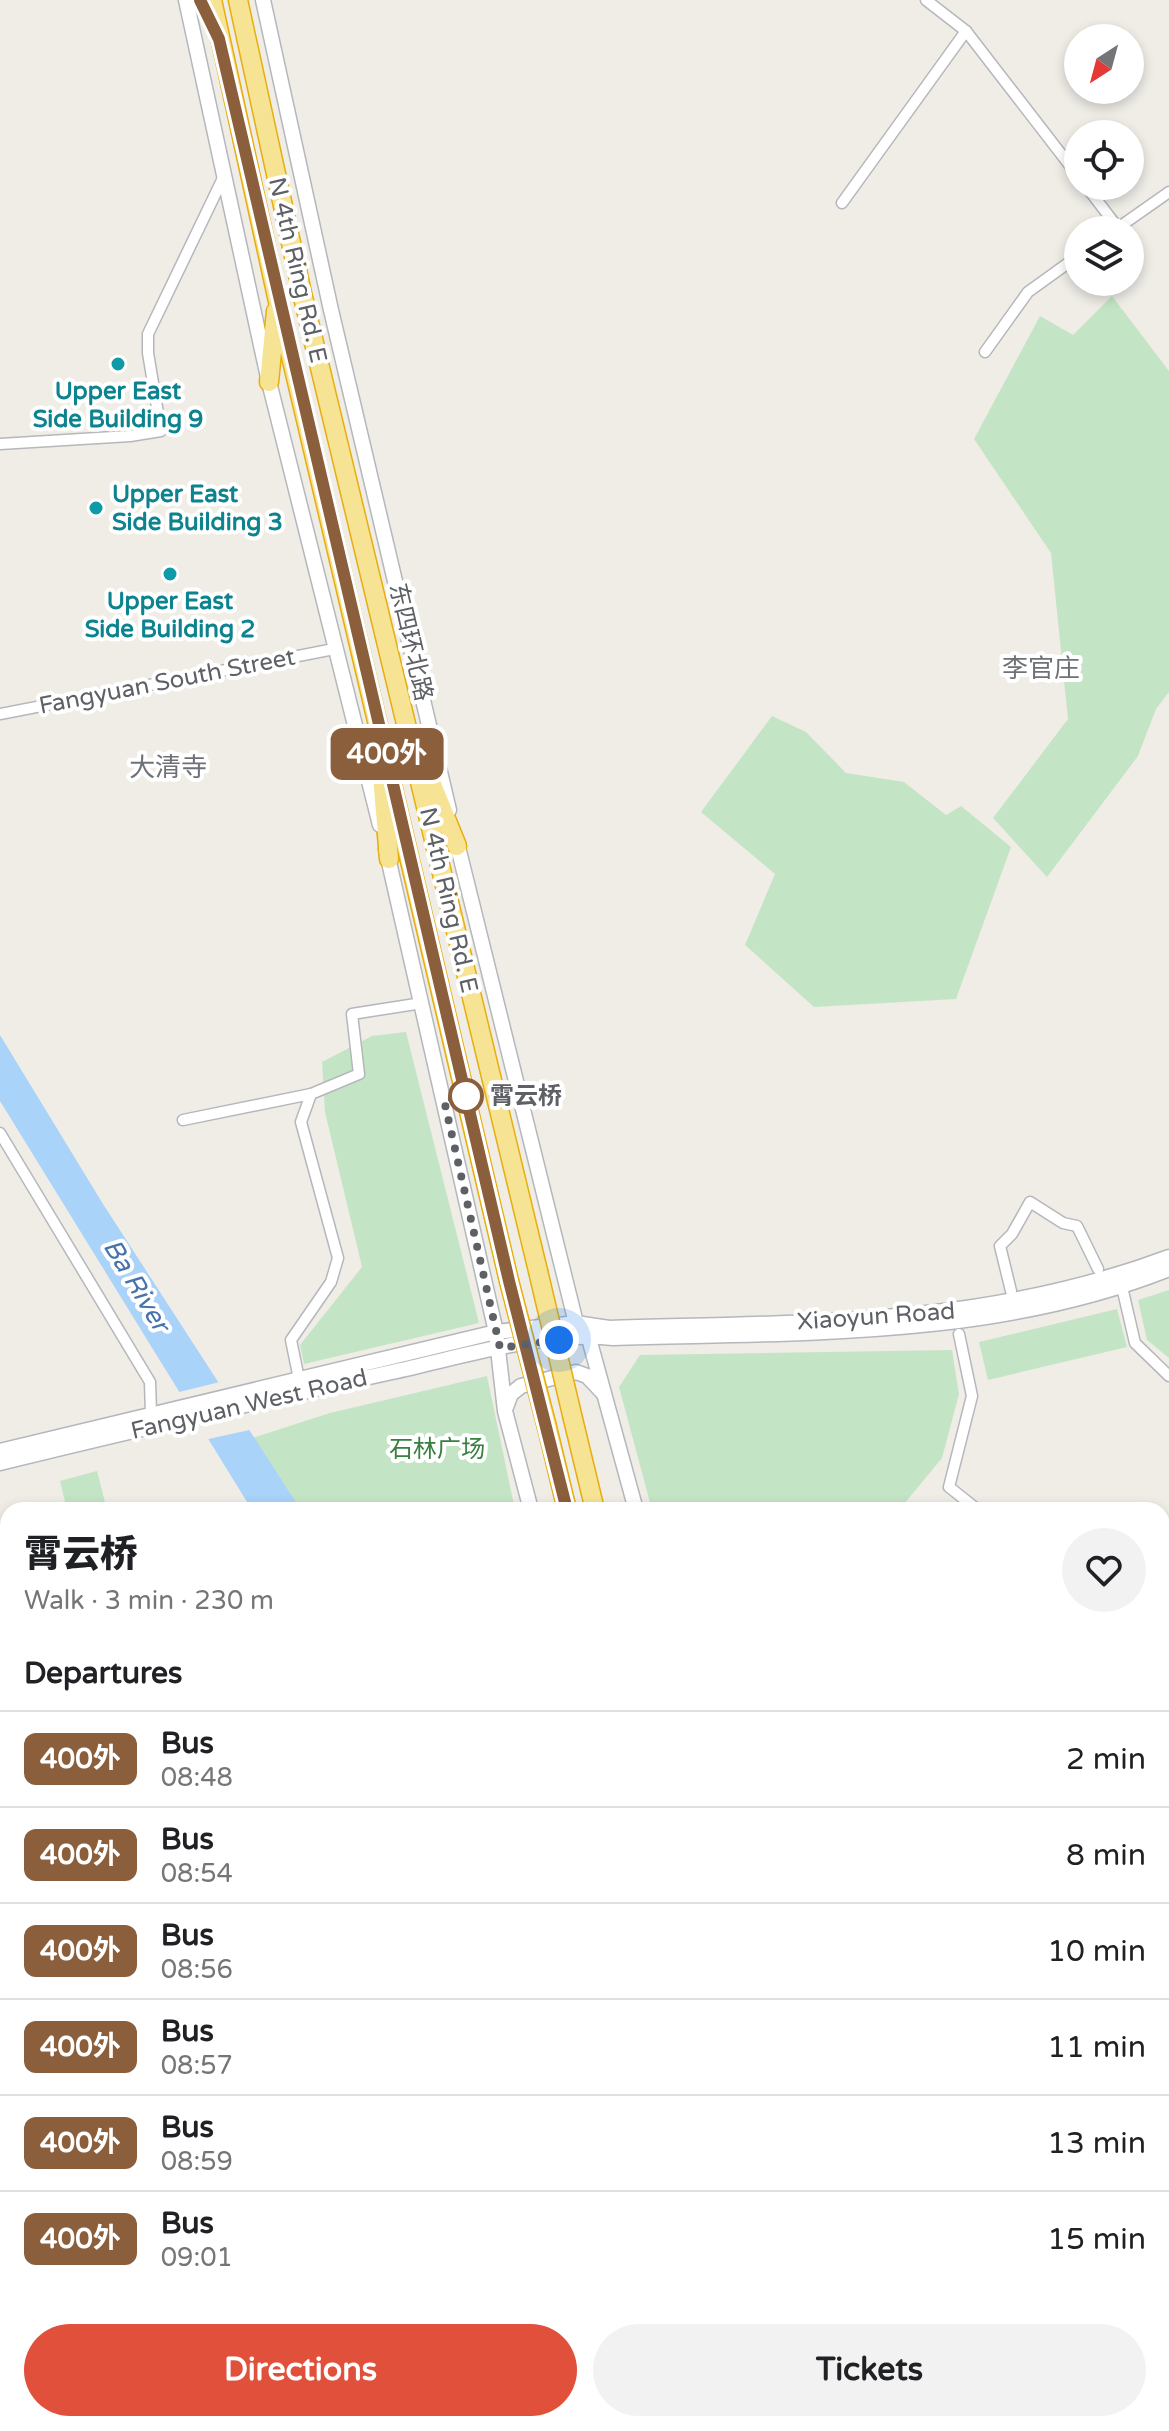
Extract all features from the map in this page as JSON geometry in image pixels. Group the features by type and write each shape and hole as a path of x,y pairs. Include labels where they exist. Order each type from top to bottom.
{"highway":[{"path":"200,0 219,39"},
{"path":"212,0 219,39"},
{"name":"N 4th Ring Rd. E","path":"239,3 302,293 593,1502"},
{"name":"N 4th Ring Rd. E","path":"219,39 509,1281 565,1502"},
{"path":"269,382 277,297"},
{"path":"377,713 389,859"},
{"path":"409,729 457,846"}],"street":[{"path":"186,0 269,382 389,859 422,1003 500,1348 505,1411 529,1502"},
{"name":"东四环北路","path":"263,0 331,310 457,846 576,1323"},
{"path":"926,0 966,31 1064,158"},
{"path":"842,203 966,31"},
{"path":"0,444 161,431 148,353 148,334 224,176"},
{"path":"1135,216 1169,192"},
{"path":"985,352 1028,292 1064,266"},
{"name":"Fangyuan South Street","path":"0,714 334,649"},
{"path":"183,1120 311,1094 359,1074 352,1014 422,1003"},
{"path":"299,1379 291,1340 331,1282 338,1258 301,1122 311,1094"},
{"path":"0,1133 150,1382 159,1415"},
{"path":"1011,1291 1000,1246 1012,1234 1030,1202 1063,1223 1077,1226 1098,1269"},
{"name":"Xiaoyun Road","path":"496,1332 576,1323 609,1328 912,1317 1039,1296 1106,1279 1169,1257"},
{"name":"Xiaoyun Road","path":"500,1348 588,1335 613,1338 881,1330 1023,1311 1122,1287 1169,1269"},
{"path":"1122,1287 1135,1343 1169,1376"},
{"path":"576,1323 588,1335 634,1502"},
{"name":"Fangyuan West Road","path":"248,1398 299,1379 496,1332"},
{"path":"959,1334 972,1396 949,1487 968,1502"},
{"name":"Fangyuan West Road","path":"0,1451 159,1415 500,1348"},
{"path":"505,1411 511,1394 521,1386 576,1372 587,1376 606,1396"},
{"name":"Fangyuan West Road","path":"0,1463 159,1415"}],"green space":[{"path":"1112,296 1169,371 1169,692 1156,709 1138,756 1047,877 993,818 1068,719 1051,553 974,439 1040,316 1073,335"},
{"path":"772,716 806,732 846,773 904,782 946,815 961,806 1011,847 956,999 814,1007 745,945 775,874 701,812"},
{"path":"406,1032 479,1323 304,1364 300,1345 362,1267 325,1112 322,1062 372,1036"},
{"path":"1169,1290 1169,1358 1147,1340 1138,1300"},
{"path":"1117,1309 1127,1347 988,1380 979,1342"},
{"path":"952,1350 959,1394 942,1458 906,1502 650,1502 619,1387 640,1355"},
{"name":"石林广场","path":"487,1376 513,1502 289,1502 246,1440 330,1413"},
{"path":"97,1471 105,1502 65,1502 60,1481"}],"water":[{"name":"Ba River","path":"0,1035 103,1204 296,1502 247,1502 0,1101"}],"pier":[{"path":"224,1381 254,1429 204,1440 175,1393"}],"bus line":[{"name":"400外","path":"200,0 219,39 509,1281 565,1502"}],"place":[{"name":"Upper East Side Building 9","path":"118,364"},
{"name":"Upper East Side Building 3","path":"96,508"},
{"name":"Upper East Side Building 2","path":"170,574"},
{"name":"霄云桥","path":"466,1096"}],"district":[{"name":"李官庄","path":"1041,668"},
{"name":"大清寺","path":"168,767"}],"route":[{"path":"466,1096 444,1100 500,1348 559,1340"}]}
